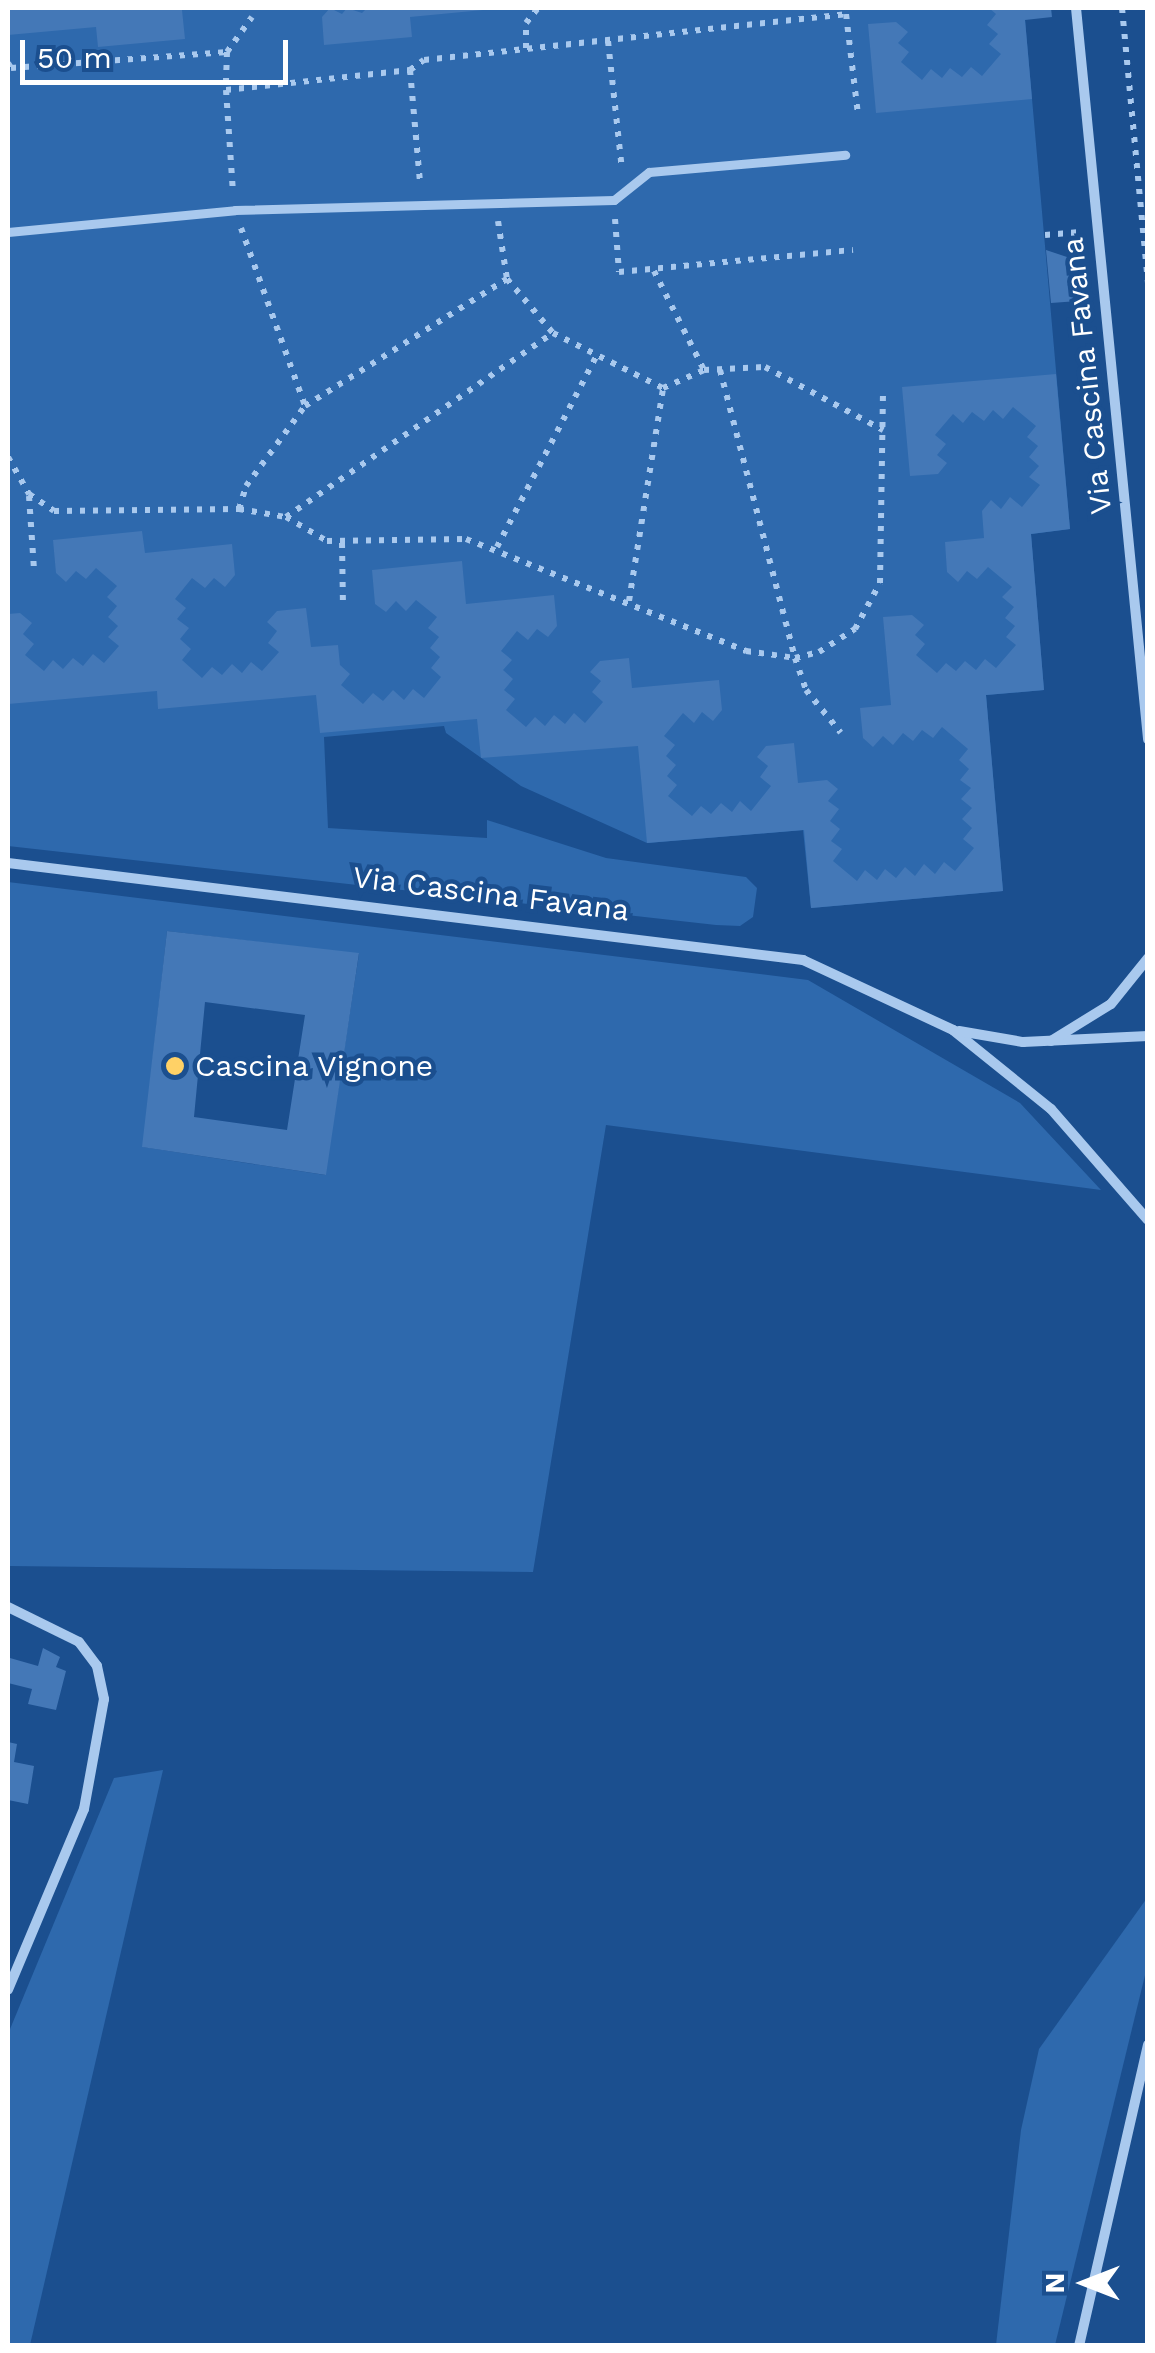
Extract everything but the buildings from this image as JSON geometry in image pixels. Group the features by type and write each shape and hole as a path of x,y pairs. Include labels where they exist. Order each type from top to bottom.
{"street":[{"name":"Via Cascina Favana","path":"1076,8 1148,739"},
{"path":"8,232 234,210 421,202 496,207 614,200 649,172 845,155"},
{"name":"Via Cascina Favana","path":"8,863 754,950 830,970 953,1030 1052,1109 1148,1220"},
{"path":"1050,1042 1111,1004 1148,958"},
{"name":"Via Cascina Favana","path":"953,1030 1050,1042 1148,1036"},
{"path":"8,1607 79,1642 96,1666 104,1699 84,1809 8,1990"},
{"path":"1079,2346 1148,2045"}],"path":[{"path":"526,48 526,23 538,8"},
{"path":"1122,8 1148,284"},
{"path":"226,90 410,70 424,60 846,14 858,115"},
{"path":"252,18 227,52 234,210 305,406"},
{"path":"608,41 624,192"},
{"path":"9,66 227,52"},
{"path":"410,70 421,202"},
{"path":"614,200 618,272 853,250"},
{"path":"496,207 507,279 553,333 663,388 704,370 766,368 883,430"},
{"path":"1045,235 1081,232"},
{"path":"654,271 704,370"},
{"path":"239,508 246,486 305,406 507,279"},
{"path":"286,517 553,333"},
{"path":"497,547 596,357"},
{"path":"720,370 794,658 806,690 841,732"},
{"path":"629,601 663,388"},
{"path":"29,494 54,511 79,516 239,508 286,517 310,534 342,543 466,539 497,547 746,651 794,658 819,652 855,629 880,583 883,389"},
{"path":"8,457 29,494 34,570"},
{"path":"342,543 343,604"}],"shaded area":[{"path":"8,8 1024,8 1070,529 1031,534 1044,690 986,695 1003,891 811,908 803,830 647,843 521,786 446,733 444,726 324,737 328,828 487,838 487,820 606,858 746,877 757,888 753,917 740,926 716,925 8,846"},
{"path":"8,882 808,980 1020,1103 1101,1190 606,1125 533,1572 8,1566","holes":["167,931 359,954 325,1175 143,1147"]},
{"path":"163,1770 30,2345 8,2345 8,2034 114,1778"},
{"path":"1147,1898 1147,1967 1055,2345 996,2345 1021,2130 1039,2049"}],"place":[{"name":"Cascina Vignone","path":"175,1066"}]}
